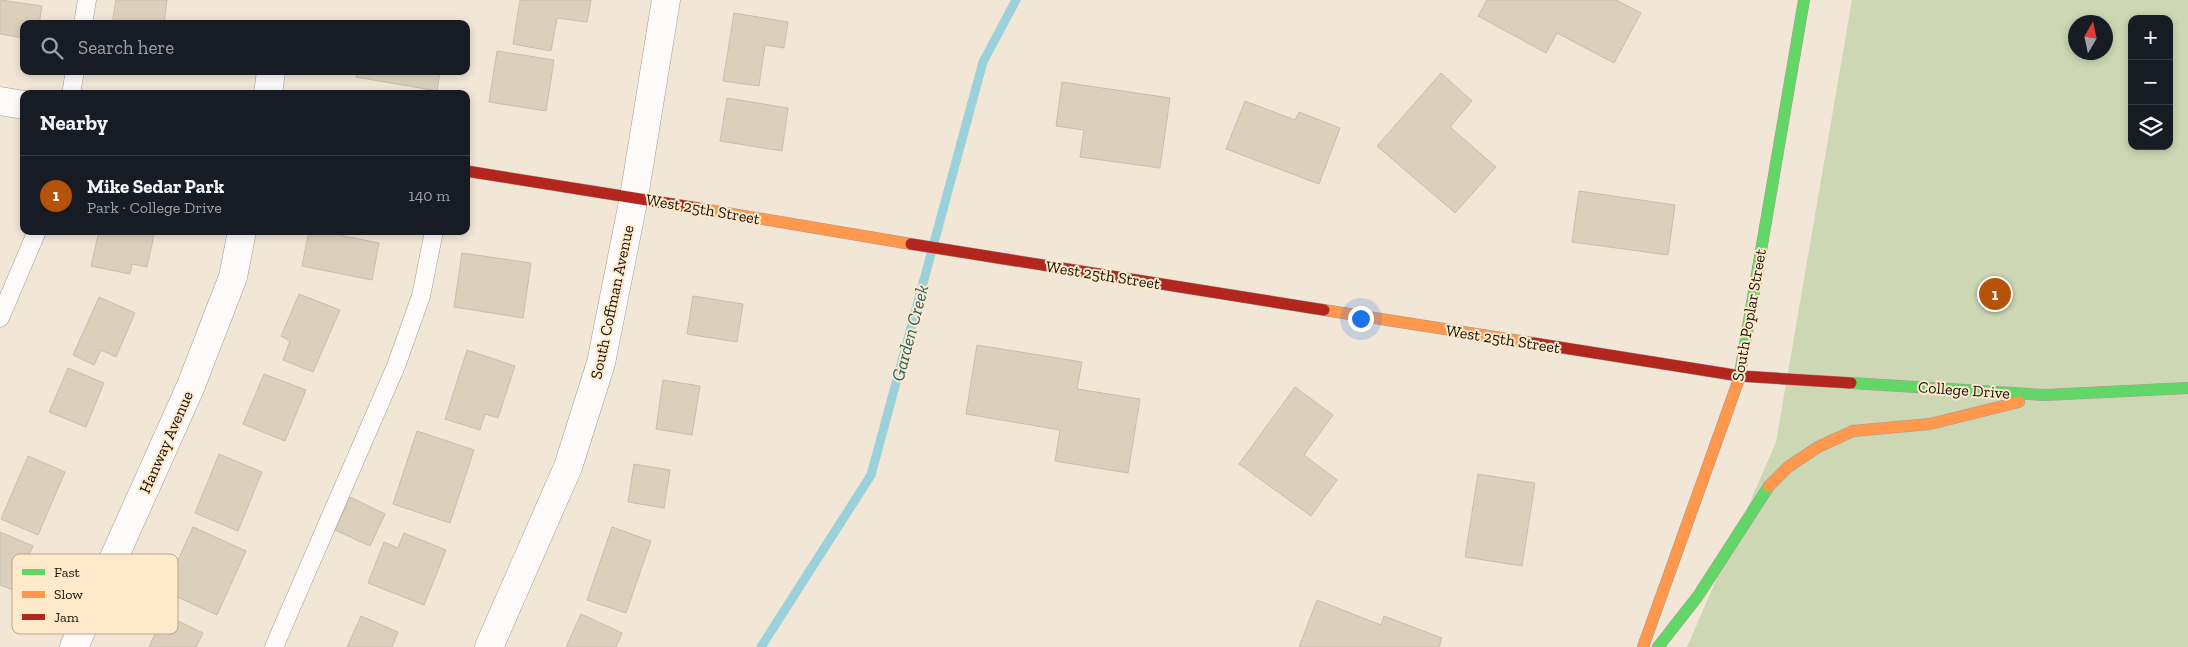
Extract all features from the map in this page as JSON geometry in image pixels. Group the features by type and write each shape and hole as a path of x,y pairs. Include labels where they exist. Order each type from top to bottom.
{"street":[{"name":"South Coffman Avenue","path":"490,647 568,467 602,362 634,197 666,0"},
{"name":"South Poplar Street","path":"1643,647 1740,376 1804,0"},
{"path":"269,90 270,75"},
{"path":"0,102 20,104"},
{"name":"West 25th Street","path":"470,172 634,197 870,238 1740,376"},
{"name":"Hanway Avenue","path":"116,554 190,388 232,277 241,235"},
{"name":"College Drive","path":"1740,376 2045,395 2188,388"},
{"path":"1658,647 1698,596 1765,490 1788,467 1818,447 1853,431 1930,424 2045,395"},
{"name":"Hanway Avenue","path":"74,647 80,634"}],"lane":[{"path":"84,20 86,0"},
{"path":"72,90 74,75"},
{"path":"0,318 35,235"},
{"path":"274,647 396,366 421,296 433,235"}],"green space":[{"path":"1852,0 2188,0 2188,647 1687,647 1776,442"}],"building":[{"path":"0,0 42,6 40,20 20,20 20,37 0,34"},
{"path":"116,0 167,0 164,20 113,20"},
{"path":"520,0 591,0 587,22 557,18 551,51 513,44"},
{"path":"1487,0 1616,0 1641,13 1614,63 1557,33 1546,53 1478,16"},
{"path":"734,13 788,22 784,48 765,45 759,86 723,81"},
{"path":"497,51 554,60 546,111 489,102"},
{"path":"1441,73 1472,101 1450,127 1496,167 1455,213 1377,146"},
{"path":"356,75 439,75 437,90 356,77"},
{"path":"1062,82 1170,98 1160,168 1080,157 1084,130 1056,126"},
{"path":"727,98 788,108 782,151 720,141"},
{"path":"1245,101 1295,120 1299,112 1340,128 1319,184 1226,149"},
{"path":"1579,191 1675,205 1668,255 1572,242"},
{"path":"98,235 154,235 147,267 132,264 130,274 91,266"},
{"path":"308,235 339,235 379,243 372,280 302,266"},
{"path":"462,253 531,263 523,318 454,307"},
{"path":"299,294 340,310 313,372 283,360 290,341 281,336"},
{"path":"693,296 743,304 737,342 687,334"},
{"path":"99,297 135,313 116,357 101,350 94,365 73,355"},
{"path":"977,345 1082,362 1077,389 1140,399 1128,473 1055,461 1060,430 966,414"},
{"path":"467,350 515,366 498,418 485,414 480,430 445,419"},
{"path":"68,368 104,383 86,427 49,412"},
{"path":"264,374 306,390 285,441 243,424"},
{"path":"663,380 700,386 692,435 656,429"},
{"path":"1295,387 1333,415 1304,455 1337,480 1311,516 1239,464"},
{"path":"417,431 474,450 450,523 393,504"},
{"path":"219,454 262,472 238,531 195,513"},
{"path":"28,456 65,472 38,535 1,519"},
{"path":"634,464 670,470 664,508 628,502"},
{"path":"1478,474 1535,483 1522,566 1465,557"},
{"path":"350,497 385,514 370,546 335,530"},
{"path":"193,527 246,551 217,615 178,597 178,560"},
{"path":"612,527 651,541 626,613 587,600"},
{"path":"0,532 33,546 29,554 12,554 12,590 0,585"},
{"path":"404,533 446,550 424,605 368,583 384,542 398,548"},
{"path":"1317,600 1381,625 1384,616 1442,638 1439,647 1299,647"},
{"path":"581,614 622,633 616,647 566,647"},
{"path":"361,616 398,632 392,647 347,647"},
{"path":"178,621 203,633 196,647 149,647 155,634 178,634"}],"waterway":[{"name":"Garden Creek","path":"761,647 871,475 983,62 1016,0"}],"traffic: fast":[{"path":"1739,379 1804,0"},
{"path":"1851,383 2045,395 2188,388"},
{"path":"1658,647 1698,596 1769,486"}],"traffic: slow":[{"path":"697,208 911,244"},
{"path":"1324,310 1533,343"},
{"path":"1643,647 1739,379"},
{"path":"1769,486 1788,467 1818,447 1853,431 1930,424 2019,402"}],"traffic: jam":[{"path":"470,172 697,208"},
{"path":"911,244 1324,310"},
{"path":"1533,343 1740,376 1851,383"}],"place":[{"name":"Mike Sedar Park","path":"1995,294"}]}
